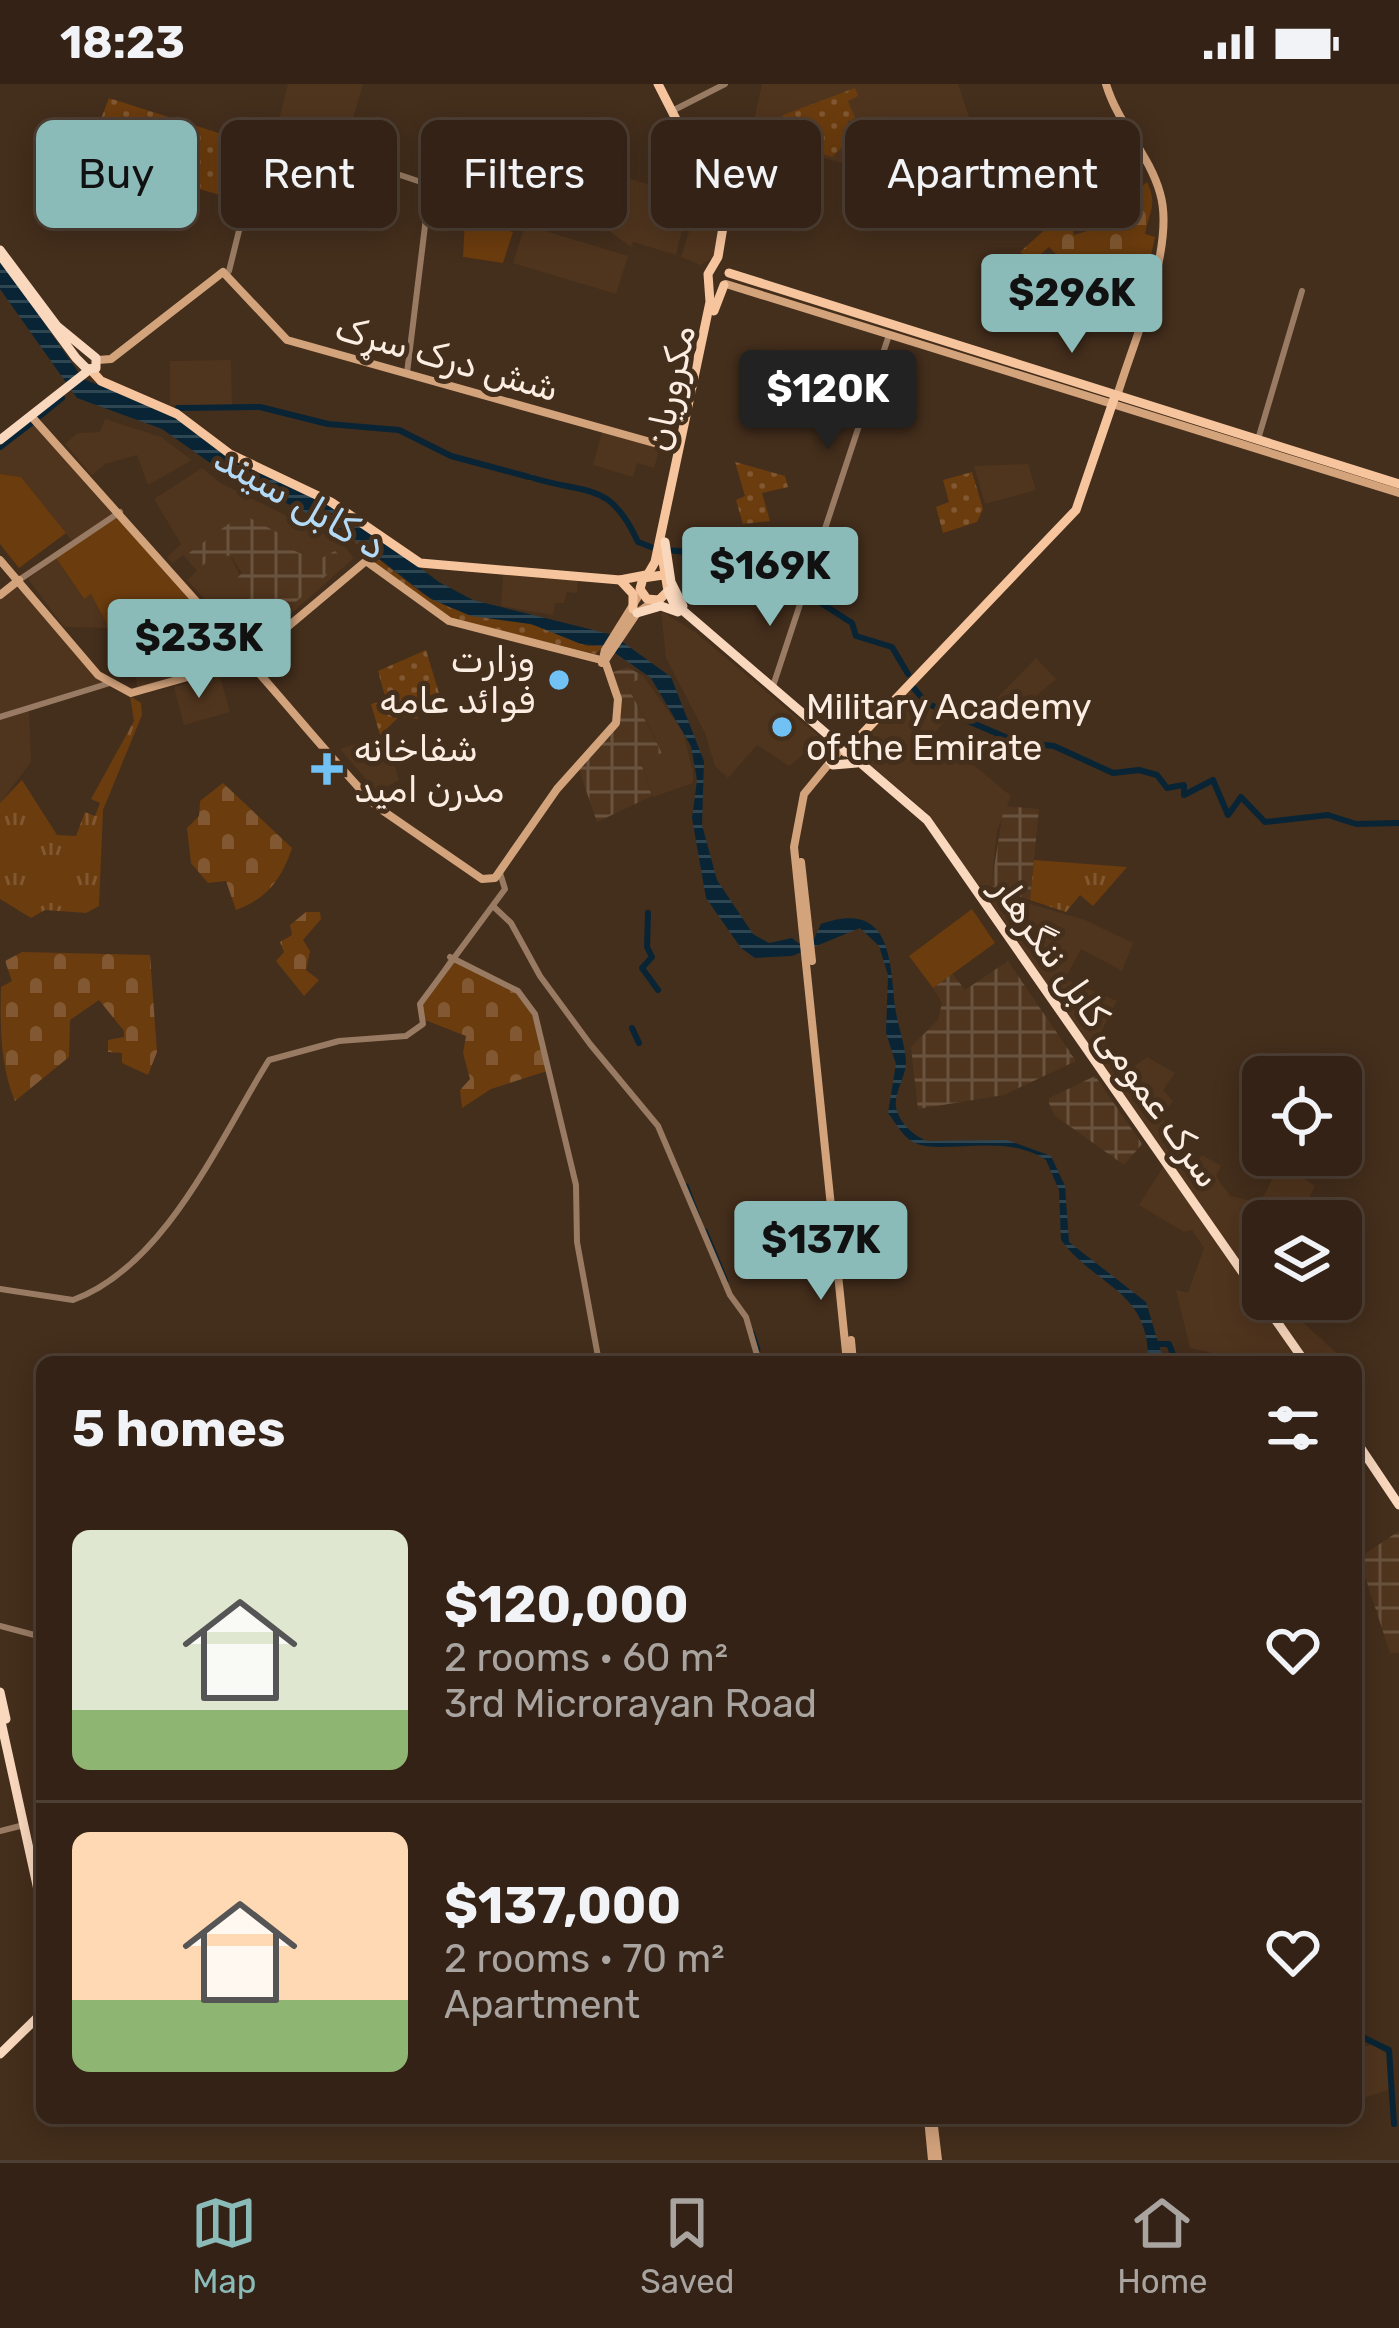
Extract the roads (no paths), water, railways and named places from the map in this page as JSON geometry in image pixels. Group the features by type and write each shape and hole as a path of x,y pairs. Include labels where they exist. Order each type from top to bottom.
{"highway":[{"path":"0,252 89,366 0,436"},
{"path":"0,436 66,386"},
{"path":"662,541 684,613"},
{"path":"662,597 844,748"},
{"path":"635,611 663,606 684,613 844,748"},
{"path":"830,739 831,763 857,763"},
{"name":"سرک عمومی کابل ننگرهار","path":"844,748 918,817 1299,1356"},
{"name":"سرک عمومی کابل ننگرهار","path":"844,748 935,830 1299,1356"},
{"path":"1362,1447 1399,1500"},
{"path":"0,1692 36,1855"},
{"path":"0,1717 36,1881"},
{"path":"0,2050 36,2015"}],"main road":[{"path":"32,415 389,813 484,875 498,871 554,790 614,724 615,701 605,657 635,611 662,541 725,213 660,84"},
{"path":"849,1356 806,929 799,846 802,808 844,748 1034,551 1067,513 1087,480 1156,268 1163,216 1156,182 1115,113 1105,84"},
{"name":"مکروریان","path":"663,575 662,541 728,278 727,211 673,110"},
{"path":"712,267 728,278 889,334 1259,436 1399,486"},
{"path":"228,273 217,274 111,359 89,366 107,383 168,408 230,454 331,502 420,563 620,580 663,575 662,597"},
{"name":"شش درک سړک","path":"228,273 279,336 679,450"},
{"path":"710,283 739,280 1399,486"},
{"path":"620,580 645,566 662,541"},
{"path":"0,556 110,683 141,693 250,660 364,564 447,623 605,657"},
{"path":"250,660 362,561 448,621 485,634 605,657"},
{"path":"0,593 19,580"},
{"path":"620,580 662,597"},
{"path":"620,580 633,594 635,611"},
{"path":"635,611 662,597"},
{"path":"932,2124 935,2160"}],"street":[{"path":"673,110 724,84"},
{"path":"397,176 430,185 407,376"},
{"path":"228,273 241,228"},
{"path":"1259,436 1302,291"},
{"path":"773,686 889,334"},
{"path":"19,580 119,512"},
{"path":"0,717 110,683"},
{"path":"0,1289 70,1300 104,1283 140,1253 206,1169 268,1061 339,1041 406,1036 423,1024 419,1007 450,957 494,907 507,884 498,871"},
{"path":"494,907 511,922 540,976 590,1044 658,1126 730,1295 755,1336 758,1356"},
{"path":"450,957 511,986 535,1014 576,1185 577,1242 598,1356"},
{"path":"0,1626 36,1635"},
{"path":"0,1831 20,1826"}],"water":[{"name":"د کابل سيند","path":"0,259 83,379 170,412 229,459 342,510 439,582 473,600 613,635 671,677 704,761 702,825 717,880 753,934 769,943 792,938 801,945 813,941 821,924 844,919 873,926 888,952 905,1055 896,1101 903,1123 927,1141 1007,1140 1051,1156 1065,1186 1069,1242 1146,1302 1162,1356 1148,1356 1140,1319 1131,1304 1061,1240 1059,1190 1046,1160 1011,1147 925,1146 906,1136 888,1113 896,1064 886,1033 888,975 879,946 860,928 792,956 755,958 741,948 706,898 692,818 697,780 691,746 651,678 605,646 581,644 531,624 471,616 431,599 342,530 226,474 162,429 77,398 0,289"}],"waterway":[{"path":"40,416 62,398"},
{"path":"178,408 260,407 328,424 399,430 451,456 529,477"},
{"path":"0,447 34,421"},
{"path":"533,478 607,499 638,542 651,547"},
{"path":"666,550 711,554 807,583 818,589 821,603 852,623 856,636 892,647 908,674"},
{"path":"913,687 926,703 1017,742 1054,746 1113,773 1139,770 1157,775 1167,788 1184,785 1184,795 1213,780 1228,815 1241,797 1265,822 1328,815 1356,824 1399,823"},
{"path":"648,913 647,947 652,957 642,968 658,990"},
{"path":"632,1028 639,1043"},
{"path":"687,1185 699,1217"},
{"path":"706,1230 727,1281"},
{"path":"753,1332 759,1350"},
{"path":"1159,1344 1169,1344 1174,1356"},
{"path":"1362,2037 1389,2050 1394,2124"}],"place":[{"name":"وزارت فوائد عامه","path":"559,680"},
{"name":"Military Academy of the Emirate","path":"782,727"},
{"name":"شفاخانه مدرن امید","path":"327,769"}]}
